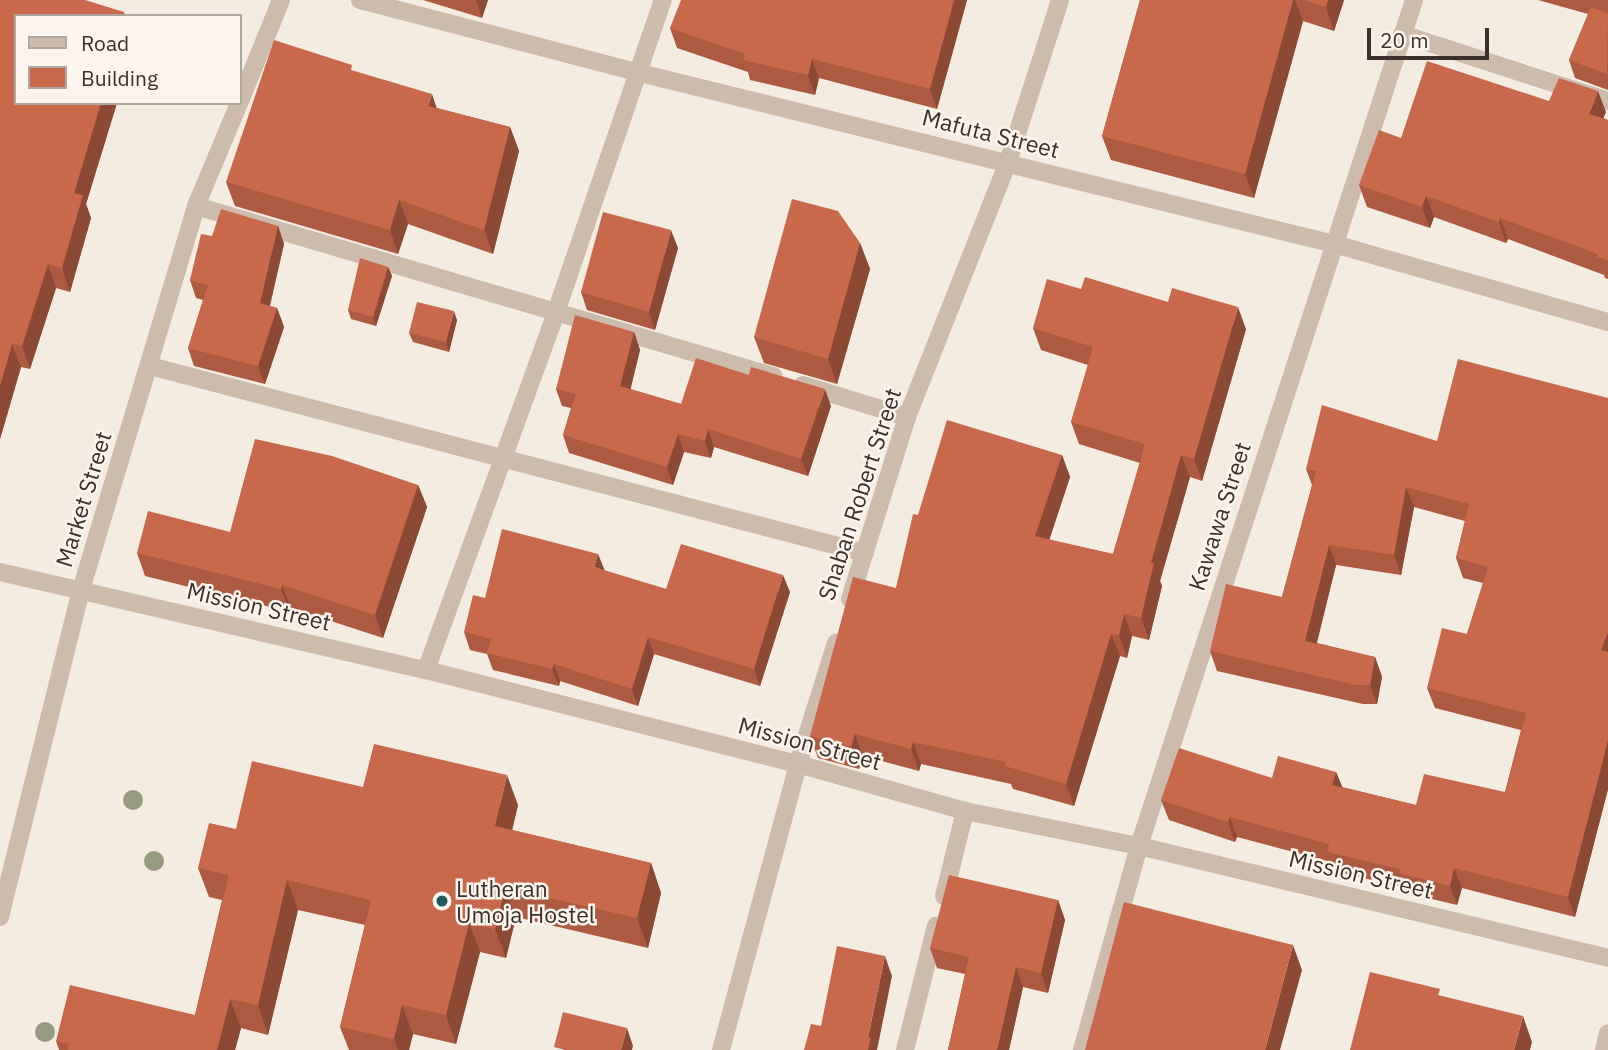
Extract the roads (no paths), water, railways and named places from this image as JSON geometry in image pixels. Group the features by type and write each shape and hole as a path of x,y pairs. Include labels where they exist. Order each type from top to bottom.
{"street":[{"name":"Market Street","path":"242,95 281,0"},
{"name":"Mafuta Street","path":"360,0 640,73 1335,244 1608,322"},
{"path":"426,670 556,312 663,0"},
{"name":"Shaban Robert Street","path":"721,1050 799,764 907,416 1008,162 1060,0"},
{"name":"Kawawa Street","path":"1082,1050 1139,846 1414,0"},
{"path":"1402,34 1608,100"},
{"name":"Market Street","path":"0,914 82,590 196,206 238,105"},
{"path":"196,206 907,416"},
{"path":"150,366 865,553"},
{"name":"Mission Street","path":"0,572 426,670 799,764 965,811 1139,846 1608,958"},
{"path":"905,1050 965,811"},
{"path":"1604,1050 1608,1033"}],"place":[{"name":"Lutheran Umoja Hostel","path":"442,901"}]}
